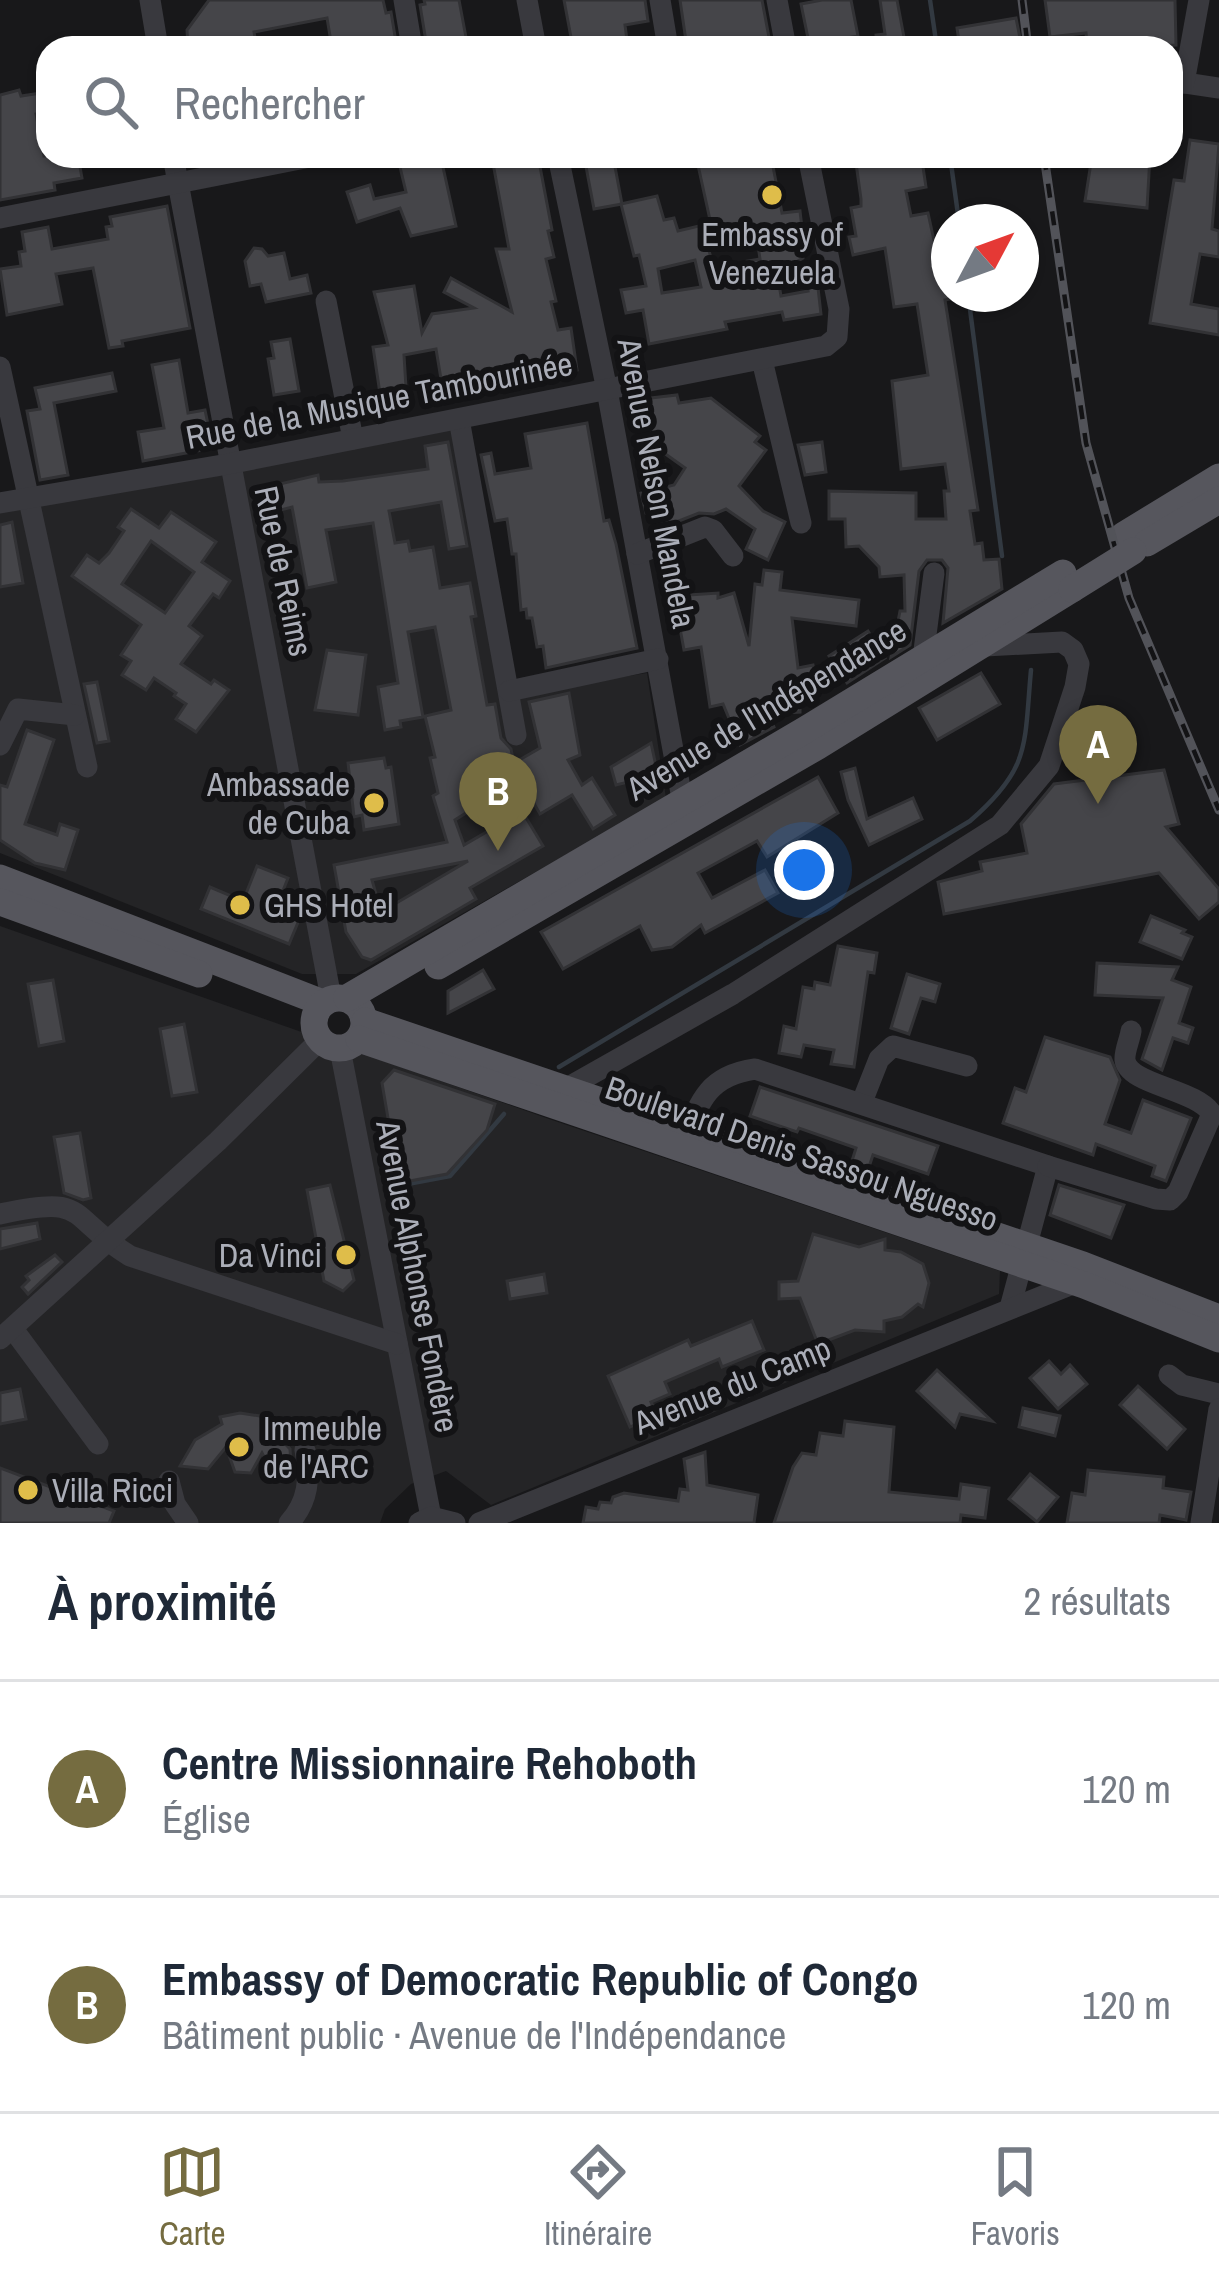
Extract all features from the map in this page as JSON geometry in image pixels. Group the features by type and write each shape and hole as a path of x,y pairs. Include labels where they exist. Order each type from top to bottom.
{"main road":[{"name":"Avenue de l'Indépendance","path":"684,812 923,658 1129,543 1219,477"},
{"name":"Avenue de l'Indépendance","path":"1129,543 1219,500"},
{"name":"Avenue de l'Indépendance","path":"340,1019 684,812 978,647 1068,581"},
{"path":"0,878 340,1019"},
{"path":"0,902 340,1019"},
{"name":"Boulevard Denis Sassou Nguesso","path":"340,1019 567,1088 685,1140"},
{"name":"Boulevard Denis Sassou Nguesso","path":"340,1019 1026,1257 1219,1318"},
{"name":"Boulevard Denis Sassou Nguesso","path":"1088,1277 1219,1339"}],"street":[{"path":"150,0 156,36"},
{"path":"404,0 410,36"},
{"path":"527,0 534,36"},
{"path":"660,0 666,36"},
{"path":"777,0 784,36"},
{"path":"1183,60 1199,0"},
{"path":"1183,83 1219,88"},
{"name":"Rue de Reims","path":"174,168 228,464 340,1019"},
{"path":"0,218 248,168"},
{"name":"Avenue Nelson Mandela","path":"561,168 607,390 684,812"},
{"name":"Rue de la Musique Tambourinée","path":"0,503 228,464 809,351 837,337 839,309 810,168"},
{"path":"326,301 353,440"},
{"path":"762,360 801,523"},
{"path":"0,367 87,766"},
{"path":"459,419 516,735"},
{"path":"637,554 705,527 734,556"},
{"path":"923,658 934,573"},
{"path":"567,1088 733,994 1000,825 1049,766 1078,664 1073,650 1062,642 978,647"},
{"path":"509,691 658,659"},
{"path":"0,745 18,709 75,715"},
{"path":"98,1444 6,1334 109,1243 340,1019"},
{"name":"Avenue Alphonse Fondère","path":"340,1019 425,1520"},
{"path":"685,1140 706,1091 715,1082 741,1071 765,1071 1048,1166 1170,1200 1178,1192 1212,1114 1202,1101 1129,1068 1125,1060 1131,1031"},
{"path":"862,1102 879,1059 893,1046 967,1066"},
{"path":"1010,1308 1048,1166"},
{"path":"0,1214 56,1204 87,1218 109,1243 146,1262 397,1344"},
{"name":"Avenue du Camp","path":"479,1523 1088,1277"},
{"path":"1169,1375 1182,1385 1219,1394"},
{"path":"1201,1523 1219,1409"},
{"path":"289,1523 306,1497 305,1450"},
{"path":"169,1481 175,1504 188,1523"},
{"path":"425,1520 455,1523"}],"shaded area":[{"path":"451,428 501,696 647,673 666,798 356,974 302,974 0,853 0,512"},
{"path":"0,926 1000,1271 999,1294 491,1505 446,1471 411,1484 385,1509 380,1523 0,1523"}],"building":[{"path":"209,0 383,0 386,13 391,12 395,36 330,36 327,18 254,32 255,36 187,36"},
{"path":"424,0 459,0 466,36 425,36 420,5"},
{"path":"564,0 645,0 648,21 625,25 626,36 571,36"},
{"path":"680,0 762,0 769,36 685,36"},
{"path":"851,0 858,36 808,36 801,4"},
{"path":"880,0 897,0 904,36 876,36 885,34"},
{"path":"1045,0 1175,0 1176,36 1050,36"},
{"path":"1016,18 1020,36 958,36 957,28"},
{"path":"19,90 21,96 36,94 36,168 80,168 82,178 54,183 55,190 0,200 0,95"},
{"path":"1190,140 1219,144 1212,229 1219,231 1219,257 1200,254 1191,304 1219,309 1219,335 1150,323 1174,180 1184,181"},
{"path":"400,168 443,168 456,226 411,236 400,208 357,222 347,192 370,185 374,199 406,192"},
{"path":"494,168 540,168 552,230 548,231 554,257 546,259 556,301 551,302 558,330 571,328 577,370 444,397 436,349 404,355 407,403 382,407 373,347 388,345 374,292 414,286 422,333 432,314 474,308 444,292 451,278 512,312 496,249 509,249"},
{"path":"586,168 615,168 622,204 594,209"},
{"path":"699,168 773,168 782,213 800,211 803,236 807,235 803,258 777,273 781,296 808,291 804,272 816,270 821,314 784,320 782,312 725,322 727,329 649,344 643,310 626,313 621,290 646,286 621,204 657,196 664,220 674,218 678,231 703,225 713,267 760,259 756,232 746,234 743,223 712,229","holes":["695,260 701,287 662,293 658,269"]},
{"path":"856,168 923,168 926,187 906,191 911,216 928,213 931,312 947,312 978,510 970,511 975,544 982,543 984,560 999,559 1002,589 943,623 948,568 942,560 927,560 919,571 910,645 891,657 900,611 905,611 904,575 880,577 879,567 859,546 846,547 845,519 829,519 829,491 916,493 916,519 946,519 944,491 949,491 945,464 901,469 892,381 928,375 917,304 894,307 885,248 853,255 849,237 856,236 851,208 861,206"},
{"path":"1090,168 1149,168 1147,208 1085,201"},
{"path":"167,206 190,328 122,341 123,346 109,348 93,268 56,274 62,304 7,315 0,269 21,266 22,232 48,227 52,249 108,239 110,217"},
{"path":"254,248 268,256 284,253 290,279 307,275 311,293 266,302 261,284 250,286 245,261"},
{"path":"290,339 299,391 274,395 268,359 274,358 271,342"},
{"path":"179,360 188,413 205,410 213,448 143,461 138,432 164,428 152,365"},
{"path":"112,373 116,391 54,403 68,475 40,480 27,411 40,409 35,388"},
{"path":"677,395 679,403 711,398 760,436 755,442 766,450 739,486 763,511 785,522 768,560 746,549 755,529 726,509 699,513 661,528 653,512 646,513 641,493 674,485 685,468 650,443 652,414 633,400"},
{"path":"587,423 604,521 609,520 616,544 637,648 546,668 532,618 527,618 526,609 521,610 507,519 495,521 481,455 491,453 495,474 531,468 525,434"},
{"path":"448,442 467,546 449,549 441,502 389,511 395,543 408,541 410,551 433,547 440,588 470,583 476,616 471,617 487,705 495,704 501,738 511,749 514,763 540,748 529,702 569,693 580,755 568,760 582,785 592,778 615,815 593,829 572,795 540,814 520,779 455,820 464,845 512,817 515,821 525,816 543,846 470,888 476,899 371,960 362,957 346,932 334,865 447,842 433,796 438,793 430,758 435,757 425,716 451,710 435,627 408,632 423,717 400,721 401,727 385,730 378,687 398,683 373,523 326,530 336,582 307,588 292,507 277,511 271,486 318,475 319,482 343,481 428,469 425,446","holes":["468,861 381,912 372,880"]},
{"path":"822,442 826,472 805,475 798,445"},
{"path":"131,509 159,528 171,512 216,542 202,562 230,581 219,598 213,594 189,626 202,636 181,664 229,690 196,732 176,719 186,704 176,693 154,678 146,690 122,675 131,661 121,655 141,625 72,576 87,555 99,563 109,553 124,531 118,527","holes":["151,541 194,572 165,613 122,584"]},
{"path":"12,522 23,583 0,587 0,525"},
{"path":"764,570 782,572 780,590 859,600 856,626 792,618 798,668 813,665 819,695 800,706 800,712 769,714 774,727 740,745 723,704 710,707 701,647 684,650 674,596 718,593 718,598 734,593 749,646 755,584 762,585"},
{"path":"868,631 885,658 847,683 829,656"},
{"path":"327,650 366,655 358,715 315,710"},
{"path":"981,673 1000,704 937,740 919,708"},
{"path":"97,682 109,741 97,743 84,684"},
{"path":"27,730 54,740 25,824 57,835 60,824 78,830 65,870 35,863 0,840 0,785 7,787"},
{"path":"651,743 658,775 616,785 611,767"},
{"name":"Ambassade de Cuba","path":"384,758 386,768 391,767 399,824 364,830 362,815 354,817 348,763"},
{"path":"855,768 867,819 913,798 922,819 869,845 841,772"},
{"path":"1164,770 1179,824 1166,827 1219,889 1219,902 1199,919 1159,873 944,914 938,882 982,871 980,862 1027,853 1021,824 1054,784"},
{"path":"818,777 838,813 767,857 757,841 698,873 712,898 765,870 778,893 705,933 701,925 672,947 652,950 640,926 563,969 541,932"},
{"name":"GHS Hotel","path":"257,866 288,878 275,911 299,920 289,944 201,909 210,887 243,901"},
{"path":"1151,916 1192,937 1182,959 1140,942"},
{"path":"838,946 877,953 874,973 868,972 854,1067 831,1064 834,1050 804,1045 801,1057 779,1053 784,1026 796,1029 803,987 814,989 815,982 830,985"},
{"path":"1097,963 1178,967 1172,980 1191,987 1179,1023 1193,1028 1188,1043 1173,1038 1162,1070 1142,1059 1163,998 1095,995"},
{"path":"483,970 494,989 448,1013 448,991"},
{"path":"907,974 940,984 935,1002 921,998 909,1034 891,1028"},
{"path":"53,980 64,1041 39,1046 28,984"},
{"path":"184,1024 197,1092 172,1096 160,1029"},
{"path":"1045,1037 1110,1057 1120,1080 1105,1124 1131,1133 1143,1100 1191,1118 1166,1181 1152,1176 1155,1166 1096,1144 1093,1155 1003,1123 1015,1088 1026,1092"},
{"path":"394,1070 495,1104 487,1130 447,1174 399,1183 382,1083"},
{"path":"760,1087 938,1146 928,1174 873,1155 868,1170 851,1164 856,1148 750,1116"},
{"path":"80,1133 91,1198 83,1200 64,1193 54,1137"},
{"path":"330,1185 354,1280 343,1291 324,1281 307,1190"},
{"path":"1059,1185 1124,1205 1111,1238 1050,1215"},
{"path":"37,1223 40,1239 0,1249 0,1229"},
{"path":"813,1234 859,1247 885,1239 885,1250 901,1252 923,1264 929,1283 923,1307 918,1304 902,1317 884,1321 884,1332 855,1330 818,1344 800,1298 779,1299 779,1282 798,1281"},
{"path":"55,1255 62,1262 28,1294 22,1287 29,1280 26,1276"},
{"path":"544,1274 547,1293 510,1299 507,1281"},
{"path":"752,1321 764,1350 722,1367 719,1359 665,1382 670,1394 651,1402 657,1415 630,1427 608,1376 688,1340 691,1346"},
{"path":"1049,1361 1061,1374 1070,1365 1087,1384 1058,1409 1030,1378"},
{"path":"937,1370 992,1421 960,1414 955,1427 917,1391"},
{"path":"1138,1386 1185,1429 1167,1449 1120,1405"},
{"path":"20,1389 26,1419 0,1424 0,1393"},
{"path":"1023,1408 1060,1416 1055,1436 1019,1427"},
{"name":"Immeuble de l'ARC","path":"240,1413 278,1425 274,1432 290,1449 292,1478 274,1476 262,1453 251,1473 235,1472 226,1447 208,1469 180,1466 195,1440 222,1424 220,1417"},
{"path":"845,1421 894,1427 889,1492 959,1499 961,1484 989,1488 985,1518 961,1515 960,1523 774,1523 802,1453 816,1455 820,1433 843,1436"},
{"path":"705,1452 707,1485 758,1495 754,1523 583,1523 586,1507 598,1509 600,1502 611,1503 624,1493 678,1501 680,1489 688,1490 684,1459"},
{"name":"Villa Ricci","path":"0,1468 114,1511 109,1523 0,1523"},
{"path":"1088,1470 1164,1477 1163,1488 1191,1492 1186,1520 1160,1515 1159,1523 1067,1523 1072,1493 1085,1495"},
{"path":"1030,1474 1058,1497 1037,1522 1009,1499"}],"waterway":[{"path":"930,0 935,36"},
{"path":"952,168 957,204"},
{"path":"970,312 1002,556"},
{"path":"559,1067 970,821 1004,786 1021,754 1031,670"},
{"path":"397,1186 450,1176 504,1114"}],"railway":[{"path":"1022,0 1026,36"},
{"path":"1046,168 1086,443 1129,598 1219,810"}],"place":[{"name":"Embassy of Venezuela","path":"772,195"},
{"name":"Ambassade de Cuba","path":"374,803"},
{"name":"Centre Missionnaire Rehoboth","path":"1098,804"},
{"name":"Embassy of Democratic Republic of Congo","path":"498,851"},
{"name":"GHS Hotel","path":"240,905"},
{"name":"Da Vinci","path":"346,1255"},
{"name":"Immeuble de l'ARC","path":"239,1447"},
{"name":"Villa Ricci","path":"28,1490"}]}
